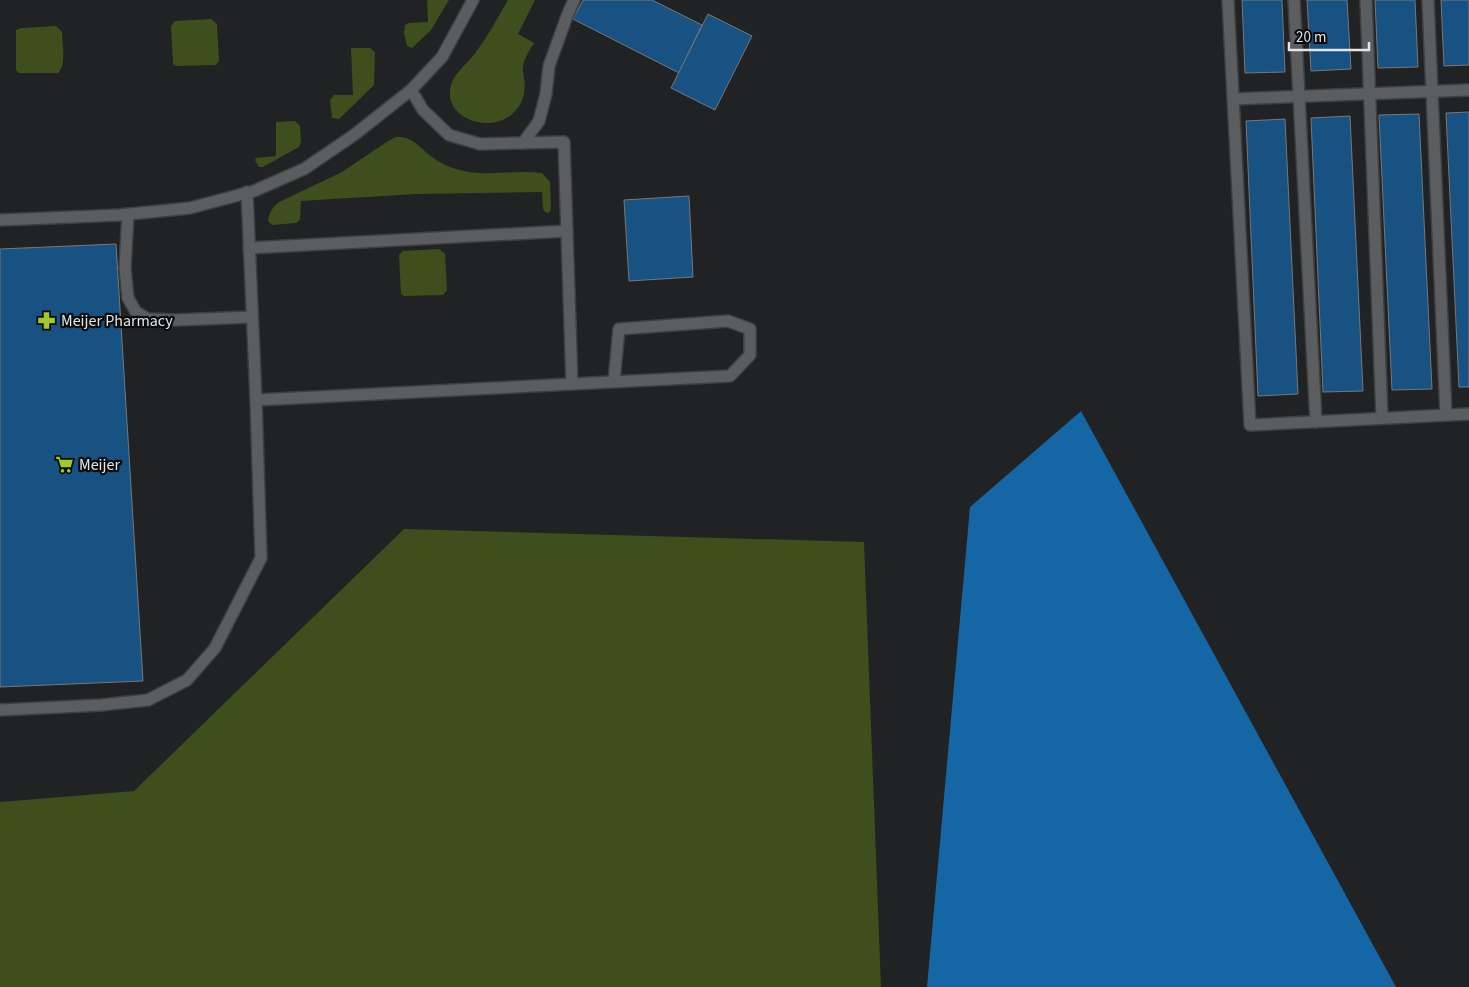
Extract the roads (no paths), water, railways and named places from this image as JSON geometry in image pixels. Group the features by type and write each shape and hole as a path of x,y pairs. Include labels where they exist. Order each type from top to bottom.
{"lane":[{"path":"0,220 128,214 190,208 247,192 304,168 354,135 411,90 442,57 473,0"},
{"path":"523,143 540,121 546,94 549,66 574,0"},
{"path":"1228,0 1250,425 1469,414"},
{"path":"1294,0 1316,422"},
{"path":"1366,0 1382,418"},
{"path":"1428,0 1446,415"},
{"path":"411,90 423,110 449,135 480,144 564,142 572,384"},
{"path":"1233,99 1469,90"},
{"path":"0,710 101,705 148,700 187,680 215,648 261,558 247,192"},
{"path":"128,214 125,268 128,298 136,312 148,319 252,317"},
{"path":"249,248 567,231"},
{"path":"256,400 730,376 750,355 750,329 728,321 619,329 614,381"}],"water":[{"path":"1081,411 1396,987 927,987 970,507"}],"place":[{"name":"Meijer Pharmacy","path":"47,321"},
{"name":"Meijer","path":"65,465"}]}
